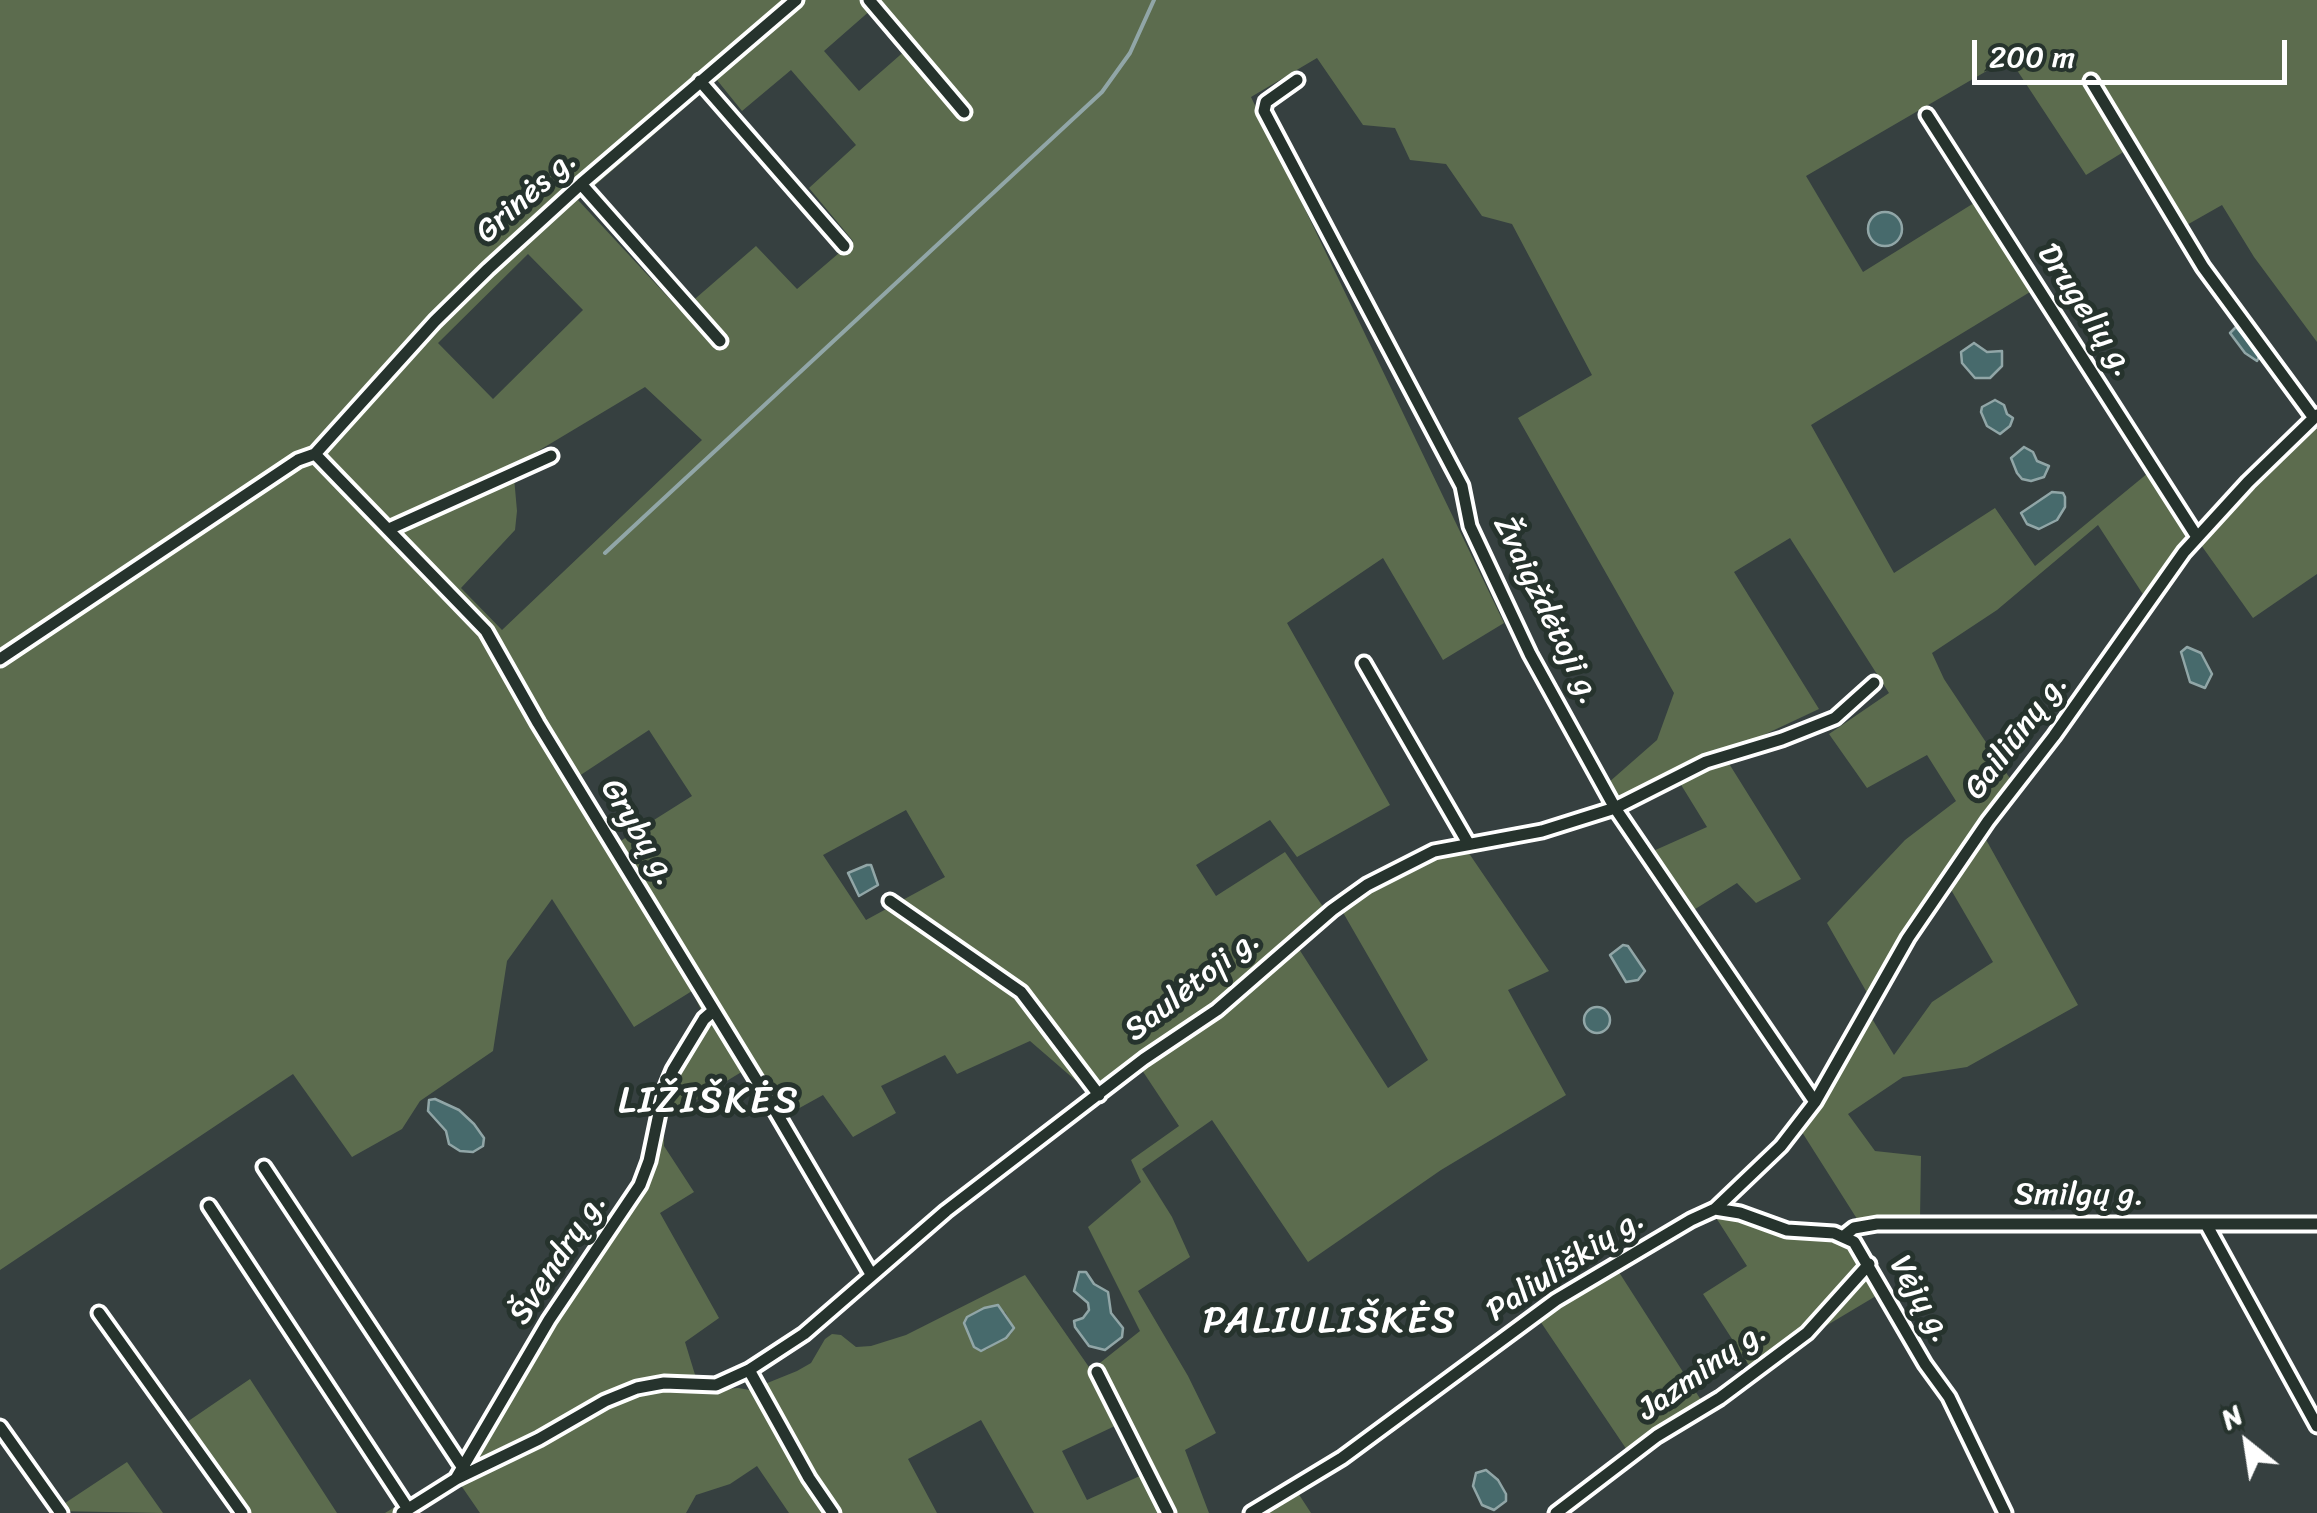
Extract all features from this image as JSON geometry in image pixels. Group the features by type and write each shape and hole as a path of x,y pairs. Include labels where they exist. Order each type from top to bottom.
{"street":[{"name":"Grinės g.","path":"0,659 298,460 315,454 435,321 581,184 796,0"},
{"path":"869,0 964,112"},
{"name":"Žvaigždėtoji g.","path":"1297,80 1266,102 1264,111 1462,486 1470,526 1530,654 1614,808 1815,1102"},
{"path":"700,81 844,246"},
{"path":"2091,81 2203,267 2315,417"},
{"name":"Drugelių g.","path":"1927,114 2197,537"},
{"path":"581,184 720,342"},
{"name":"Gailiūnų g.","path":"1800,1122 1916,927 1988,821 2197,537 2315,417"},
{"name":"Grybų g.","path":"315,454 486,631 538,724 773,1106 871,1274"},
{"path":"389,530 552,456"},
{"path":"1364,663 1468,843"},
{"name":"Saulėtoji g.","path":"459,1474 539,1439 605,1401 637,1388 664,1383 716,1385 750,1370 804,1334 946,1210 1144,1059 1218,1010 1332,910 1367,885 1422,856 1542,830 1614,808 1706,762 1834,718 1874,683"},
{"path":"890,901 1021,992 1098,1096"},
{"name":"Švendrų g.","path":"209,1206 405,1511 459,1474 549,1320 640,1185 668,1082 704,1019 712,1012"},
{"name":"Paliuliškių g.","path":"1250,1513 1342,1458 1556,1300 1715,1208 1781,1146 1800,1122"},
{"path":"264,1167 459,1474"},
{"name":"Vėjų g.","path":"1715,1208 1786,1230 1844,1236 1854,1242 1925,1364 1949,1396 2004,1513"},
{"name":"Smilgų g.","path":"1844,1236 1854,1228 1877,1224 2317,1224"},
{"path":"2206,1224 2317,1426"},
{"name":"Jazminų g.","path":"1556,1513 1657,1436 1720,1398 1808,1332 1869,1264"},
{"path":"99,1312 242,1513"},
{"path":"750,1370 808,1478 834,1513"},
{"path":"1097,1372 1168,1513"},
{"path":"0,1426 61,1513"}],"green space":[{"path":"0,0 2317,0 2317,342 2254,257 2222,205 2185,226 2138,143 2086,175 2009,58 1806,176 1863,272 1974,203 2030,292 1811,425 1894,573 1995,508 2035,566 2148,473 2189,540 2146,599 2098,525 1997,610 1932,653 1944,679 2011,780 1870,998 1827,923 1905,840 1956,801 1927,755 1867,788 1829,734 1889,693 1790,538 1734,572 1819,709 1723,754 1801,879 1756,903 1737,883 1692,911 1651,852 1707,827 1675,775 1617,801 1608,783 1657,740 1674,693 1518,418 1592,375 1512,224 1482,216 1446,164 1410,160 1395,128 1363,125 1317,58 1251,97 1504,623 1443,660 1383,558 1287,623 1390,805 1297,857 1270,820 1196,865 1216,896 1285,852 1324,908 1290,935 1388,1088 1428,1060 1341,909 1395,874 1464,846 1549,971 1508,990 1566,1095 1441,1170 1308,1262 1212,1120 1142,1169 1172,1217 1190,1257 1138,1291 1216,1433 1185,1450 1209,1513 1034,1513 981,1420 908,1459 937,1513 789,1513 757,1466 730,1484 696,1495 686,1513 480,1513 458,1481 407,1513 385,1513 451,1473 546,1310 639,1178 664,1075 703,1014 692,991 634,1027 552,899 507,961 493,1051 420,1101 402,1129 352,1157 293,1074 0,1270","holes":["872,9 907,49 859,91 824,51","791,70 856,145 809,188 853,241 797,289 756,246 681,311 578,200 717,80 742,111","528,254 583,310 493,399 438,343","645,387 702,440 502,630 461,588 515,530 513,466","649,730 692,796 619,842 576,778","906,810 945,877 866,920 823,855","1030,1041 1089,1092 1134,1058 1179,1126 1131,1160 1141,1182 1088,1227 1140,1331 1091,1370 1025,1275 906,1335 856,1347 841,1335 832,1334 811,1363 797,1371 750,1390 700,1391 685,1342 719,1318 660,1213 694,1192 664,1146 664,1119 753,1065 785,1116 823,1095 853,1137 896,1113 881,1086 945,1055 957,1074","984,1308 1005,1312 1014,1328 986,1350 967,1317","1117,1425 1142,1475 1087,1500 1062,1451"]},
{"path":"2317,422 2317,574 2253,618 2201,545 2236,500"},
{"path":"1984,836 2078,1005 1967,1067 1903,1077 1848,1114 1875,1151 1921,1156 1920,1219 1859,1222 1800,1129 1871,1017 1894,1055 1932,1002 1993,962 1950,888"},
{"path":"1713,1213 1781,1237 1843,1240 1856,1251 1881,1293 1752,1370 1703,1294 1747,1266"},
{"path":"1615,1266 1701,1400 1627,1450 1538,1318"},
{"path":"250,1379 337,1513 248,1513 184,1424"},
{"path":"127,1462 163,1513 53,1511"},
{"path":"1298,1493 1311,1513 1260,1513"}],"water":[{"path":"1885,212 1897,217 1902,229 1897,241 1885,246 1873,241 1868,229 1873,217"},
{"path":"2236,327 2260,355 2257,361 2245,353 2230,333"},
{"path":"1974,343 1987,352 2002,351 2002,366 1990,378 1975,378 1962,363 1961,352"},
{"path":"1995,400 2013,418 2000,434 1987,426 1981,412 1982,407"},
{"path":"2024,447 2033,452 2037,461 2049,466 2044,477 2031,481 2017,473 2011,458"},
{"path":"2052,492 2063,493 2065,497 2065,507 2057,520 2039,529 2027,524 2021,513"},
{"path":"2187,647 2201,653 2212,674 2205,688 2190,682 2181,652"},
{"path":"871,865 878,885 859,896 848,873"},
{"path":"1623,945 1628,946 1645,971 1638,980 1626,982 1610,955"},
{"path":"1597,1007 1606,1011 1610,1020 1606,1029 1597,1033 1588,1029 1584,1020 1588,1011"},
{"path":"429,1100 459,1110 474,1124 484,1138 483,1146 473,1152 460,1151 449,1144 446,1131 428,1111"},
{"path":"1079,1272 1086,1272 1094,1284 1108,1292 1111,1313 1123,1328 1122,1337 1105,1350 1089,1346 1075,1327 1074,1321 1089,1310 1088,1303 1074,1291"},
{"path":"998,1305 1014,1328 1006,1338 981,1351 974,1347 964,1323 984,1308"},
{"path":"1486,1470 1506,1494 1506,1501 1494,1510 1482,1505 1473,1486 1476,1473"}],"waterway":[{"path":"605,553 1102,92 1130,53 1154,0"}],"district":[{"name":"LIŽIŠKĖS","path":"709,1102"},
{"name":"PALIULIŠKĖS","path":"1330,1322"}]}
